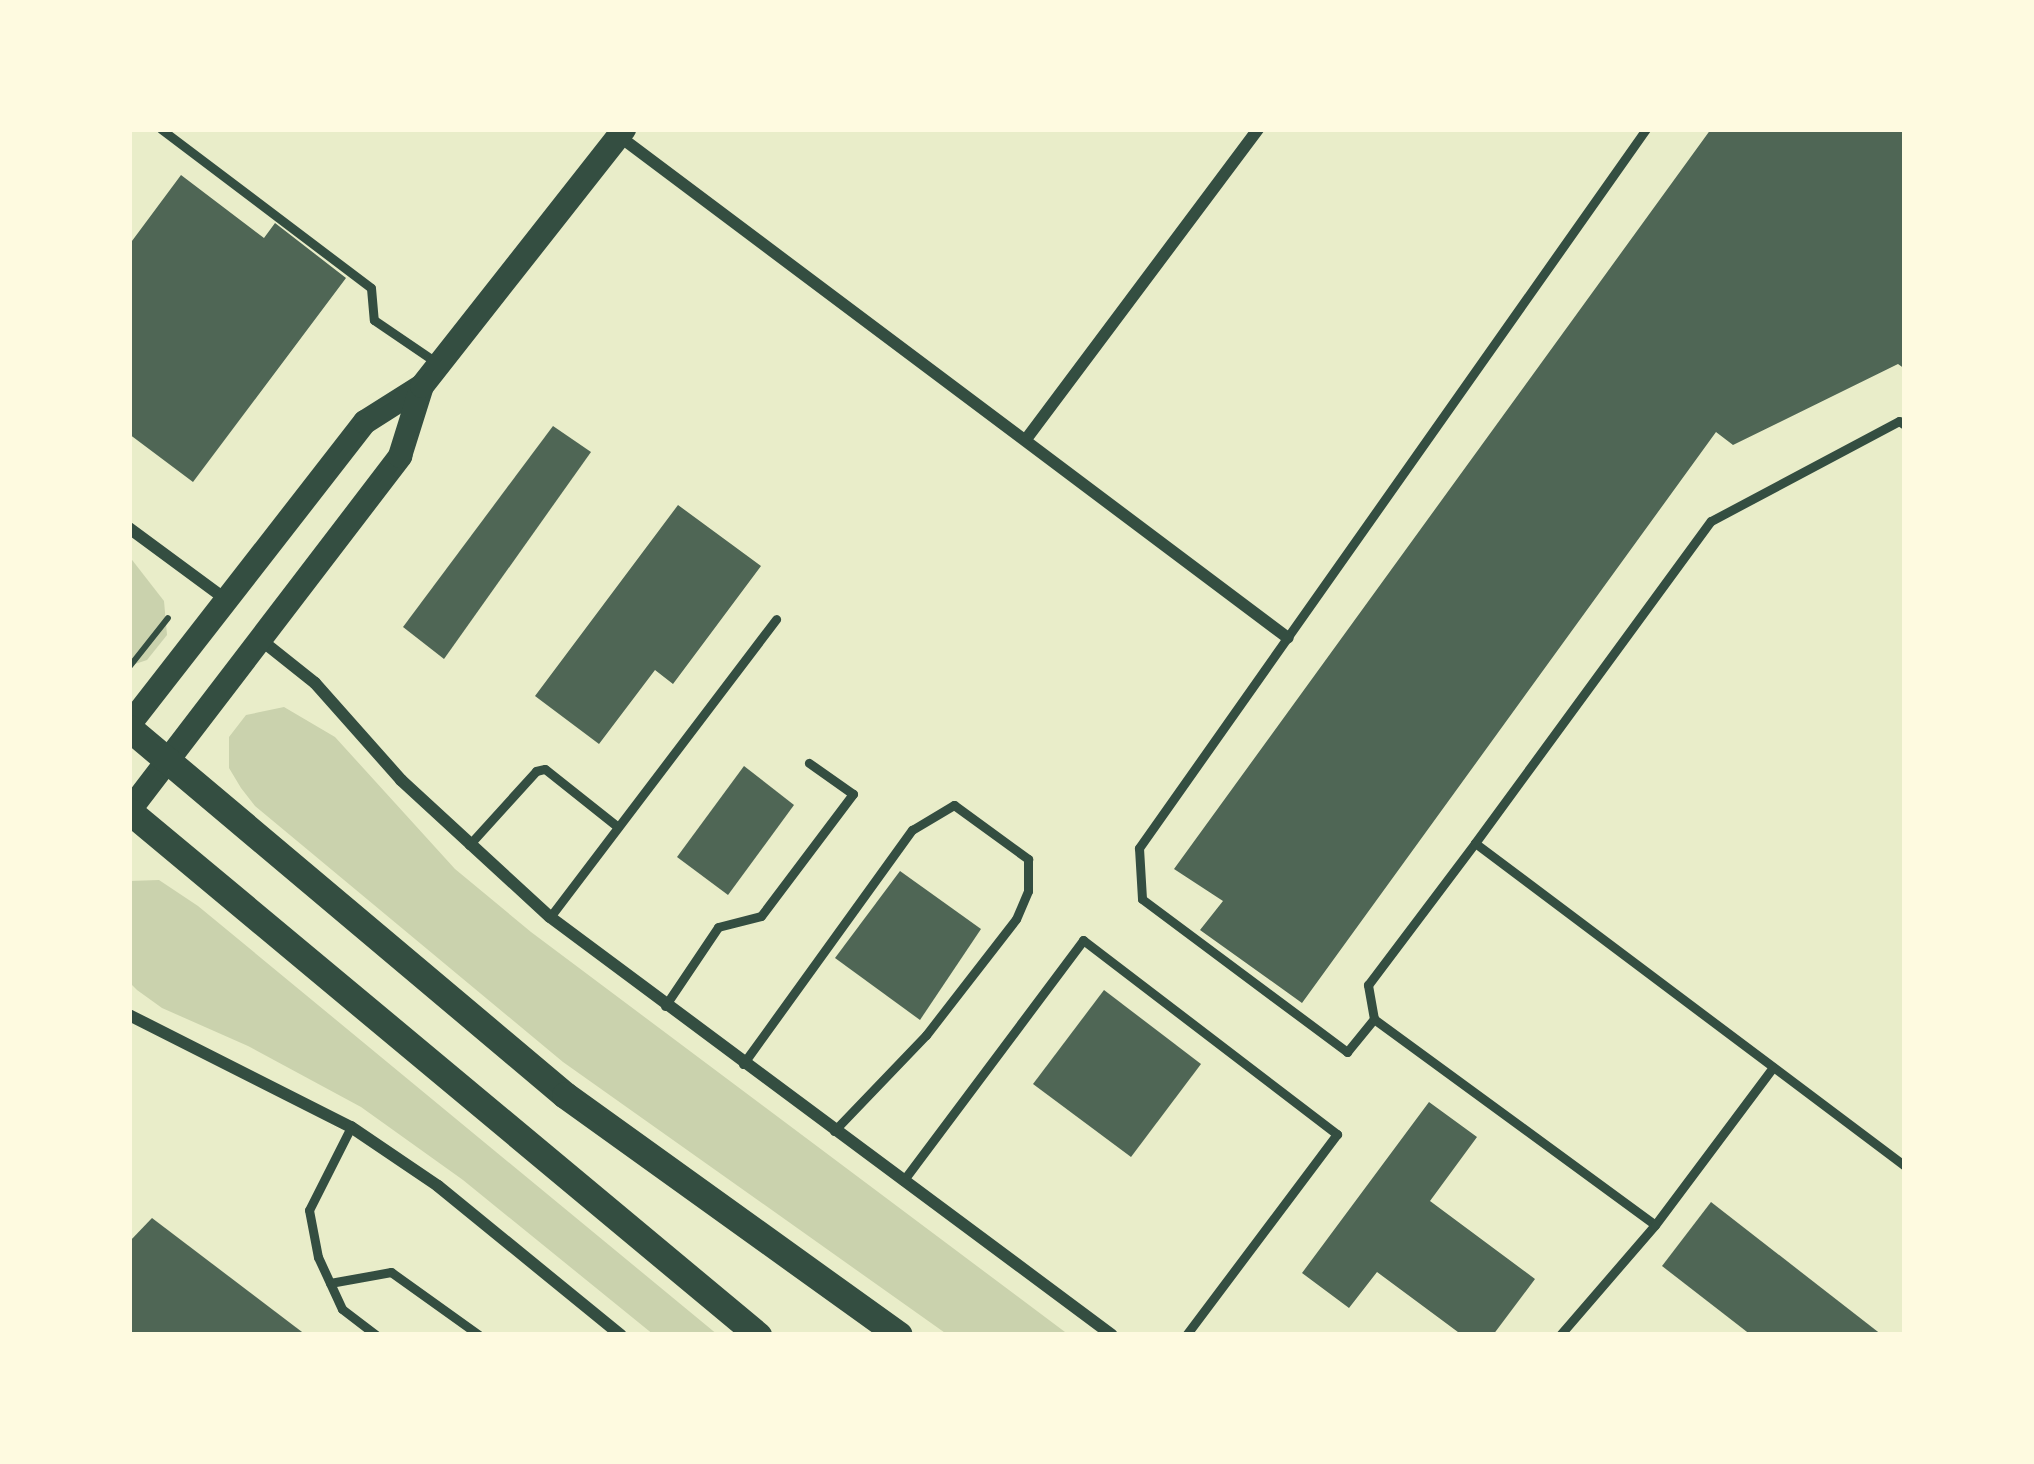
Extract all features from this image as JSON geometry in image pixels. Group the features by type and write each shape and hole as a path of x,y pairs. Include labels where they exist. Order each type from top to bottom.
{"main road":[{"path":"617,131 422,386 365,422 129,727 565,1095 899,1335"},
{"path":"422,386 400,456 129,811 758,1335"}],"street":[{"path":"1027,438 1258,129"},
{"path":"617,131 1288,638"},
{"path":"129,528 228,601"},
{"path":"262,640 315,683 469,845 550,917 1112,1335"},
{"path":"129,1015 351,1127 438,1186 621,1335"}],"lane":[{"path":"161,129 371,288 374,320 439,364"},
{"path":"1374,1018 1347,1052 1142,899 1139,848 1646,129"},
{"path":"1655,1225 1374,1018 1368,985 1711,521 1900,422 1905,425"},
{"path":"550,917 776,619"},
{"path":"665,1006 718,927 761,916 853,794 809,763"},
{"path":"469,845 521,785 545,769 618,827"},
{"path":"743,1064 912,830 954,806 1028,859 1028,891 1016,919 926,1035 834,1131"},
{"path":"1475,843 1905,1166"},
{"path":"903,1181 1082,940 1336,1134 1186,1335"},
{"path":"1561,1335 1655,1225 1773,1067"},
{"path":"351,1127 309,1210 342,1309 376,1335"},
{"path":"330,1283 391,1272 478,1335"}],"path":[{"path":"130,666 168,618"}],"green space":[{"path":"129,556 164,601 167,635 147,660 129,666"},
{"path":"284,707 335,737 455,869 531,932 1069,1335 948,1335 563,1062 255,806 229,768 229,737 246,715"},
{"path":"159,880 198,906 718,1335 654,1335 463,1180 361,1107 248,1046 162,1008 137,990 129,982 129,881"}],"building":[{"path":"1711,129 1905,129 1905,369 1898,364 1733,445 1716,432 1302,1003 1200,930 1223,901 1174,869"},
{"path":"181,175 264,238 275,223 346,278 193,482 129,434 129,245"},
{"path":"553,426 591,452 444,659 403,627"},
{"path":"678,505 761,566 673,684 655,670 599,744 535,696"},
{"path":"744,766 794,805 728,895 677,857"},
{"path":"900,871 981,929 920,1020 835,958"},
{"path":"1104,990 1201,1064 1131,1157 1033,1084"},
{"path":"1429,1102 1477,1137 1430,1201 1535,1279 1493,1335 1462,1335 1377,1272 1349,1308 1302,1273"},
{"path":"1711,1202 1882,1335 1751,1335 1662,1266"},
{"path":"152,1218 306,1335 129,1335 129,1242"}]}
